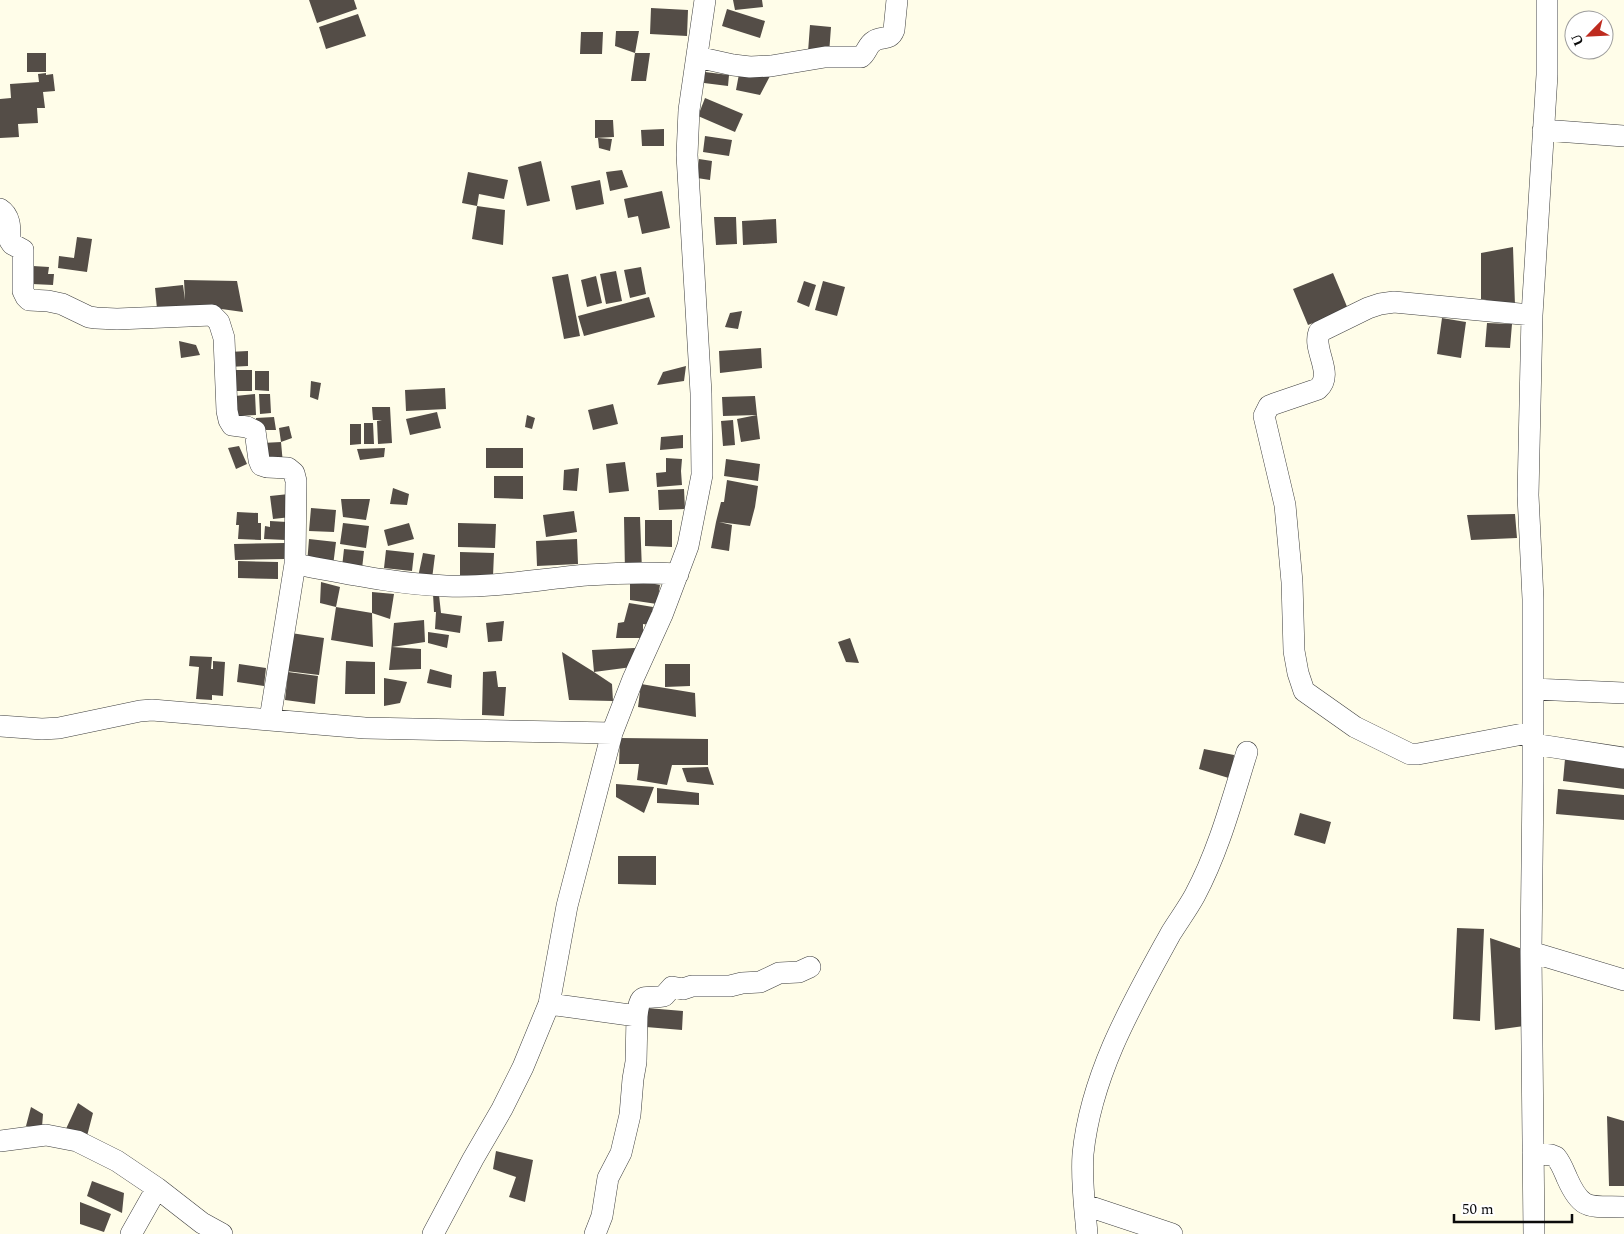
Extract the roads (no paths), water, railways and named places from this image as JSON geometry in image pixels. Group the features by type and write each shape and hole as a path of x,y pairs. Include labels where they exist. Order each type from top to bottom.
{"street":[{"path":"432,1234 472,1159 502,1109 523,1067 549,1004 567,906 612,733 688,546 702,480 701,393 687,155 689,110 705,0"},
{"path":"697,57 750,67 771,66 825,57 861,57 873,42 888,38 892,34 897,0"},
{"path":"1534,1234 1531,952 1533,599 1528,495 1532,316 1547,75 1547,0"},
{"path":"1543,130 1624,136"},
{"path":"0,209 7,214 9,219 10,242 23,250 23,291 29,300 62,304 89,317 96,318 117,319 212,315 219,322 224,338 229,420 232,424 255,431 261,465 288,468 292,470 295,476 297,517 295,564 270,719"},
{"path":"1532,316 1394,302 1368,308 1319,332 1317,340 1325,377 1318,389 1269,406 1264,416 1285,505 1292,582 1294,651 1298,672 1304,690 1355,727 1410,754 1533,738 1624,758"},
{"path":"295,564 386,580 447,586 506,585 586,575 647,572 678,574"},
{"path":"1533,688 1624,693"},
{"path":"0,726 59,728 152,710 364,728 612,733"},
{"path":"1087,1234 1082,1179 1083,1154 1089,1122 1107,1060 1120,1029 1172,932 1196,894 1217,845 1248,752"},
{"path":"1531,952 1624,980"},
{"path":"595,1234 602,1216 608,1178 621,1152 630,1115 636,1062 638,1001 642,998 664,996 672,987 683,989 692,986 730,986 760,982 779,973 799,972 810,967"},
{"path":"549,1004 637,1016"},
{"path":"0,1141 46,1135 77,1141 117,1161 157,1188 202,1223 222,1234"},
{"path":"1532,1153 1556,1157 1577,1198 1584,1204 1624,1207"},
{"path":"131,1234 157,1188"},
{"path":"1085,1205 1172,1234"}]}
